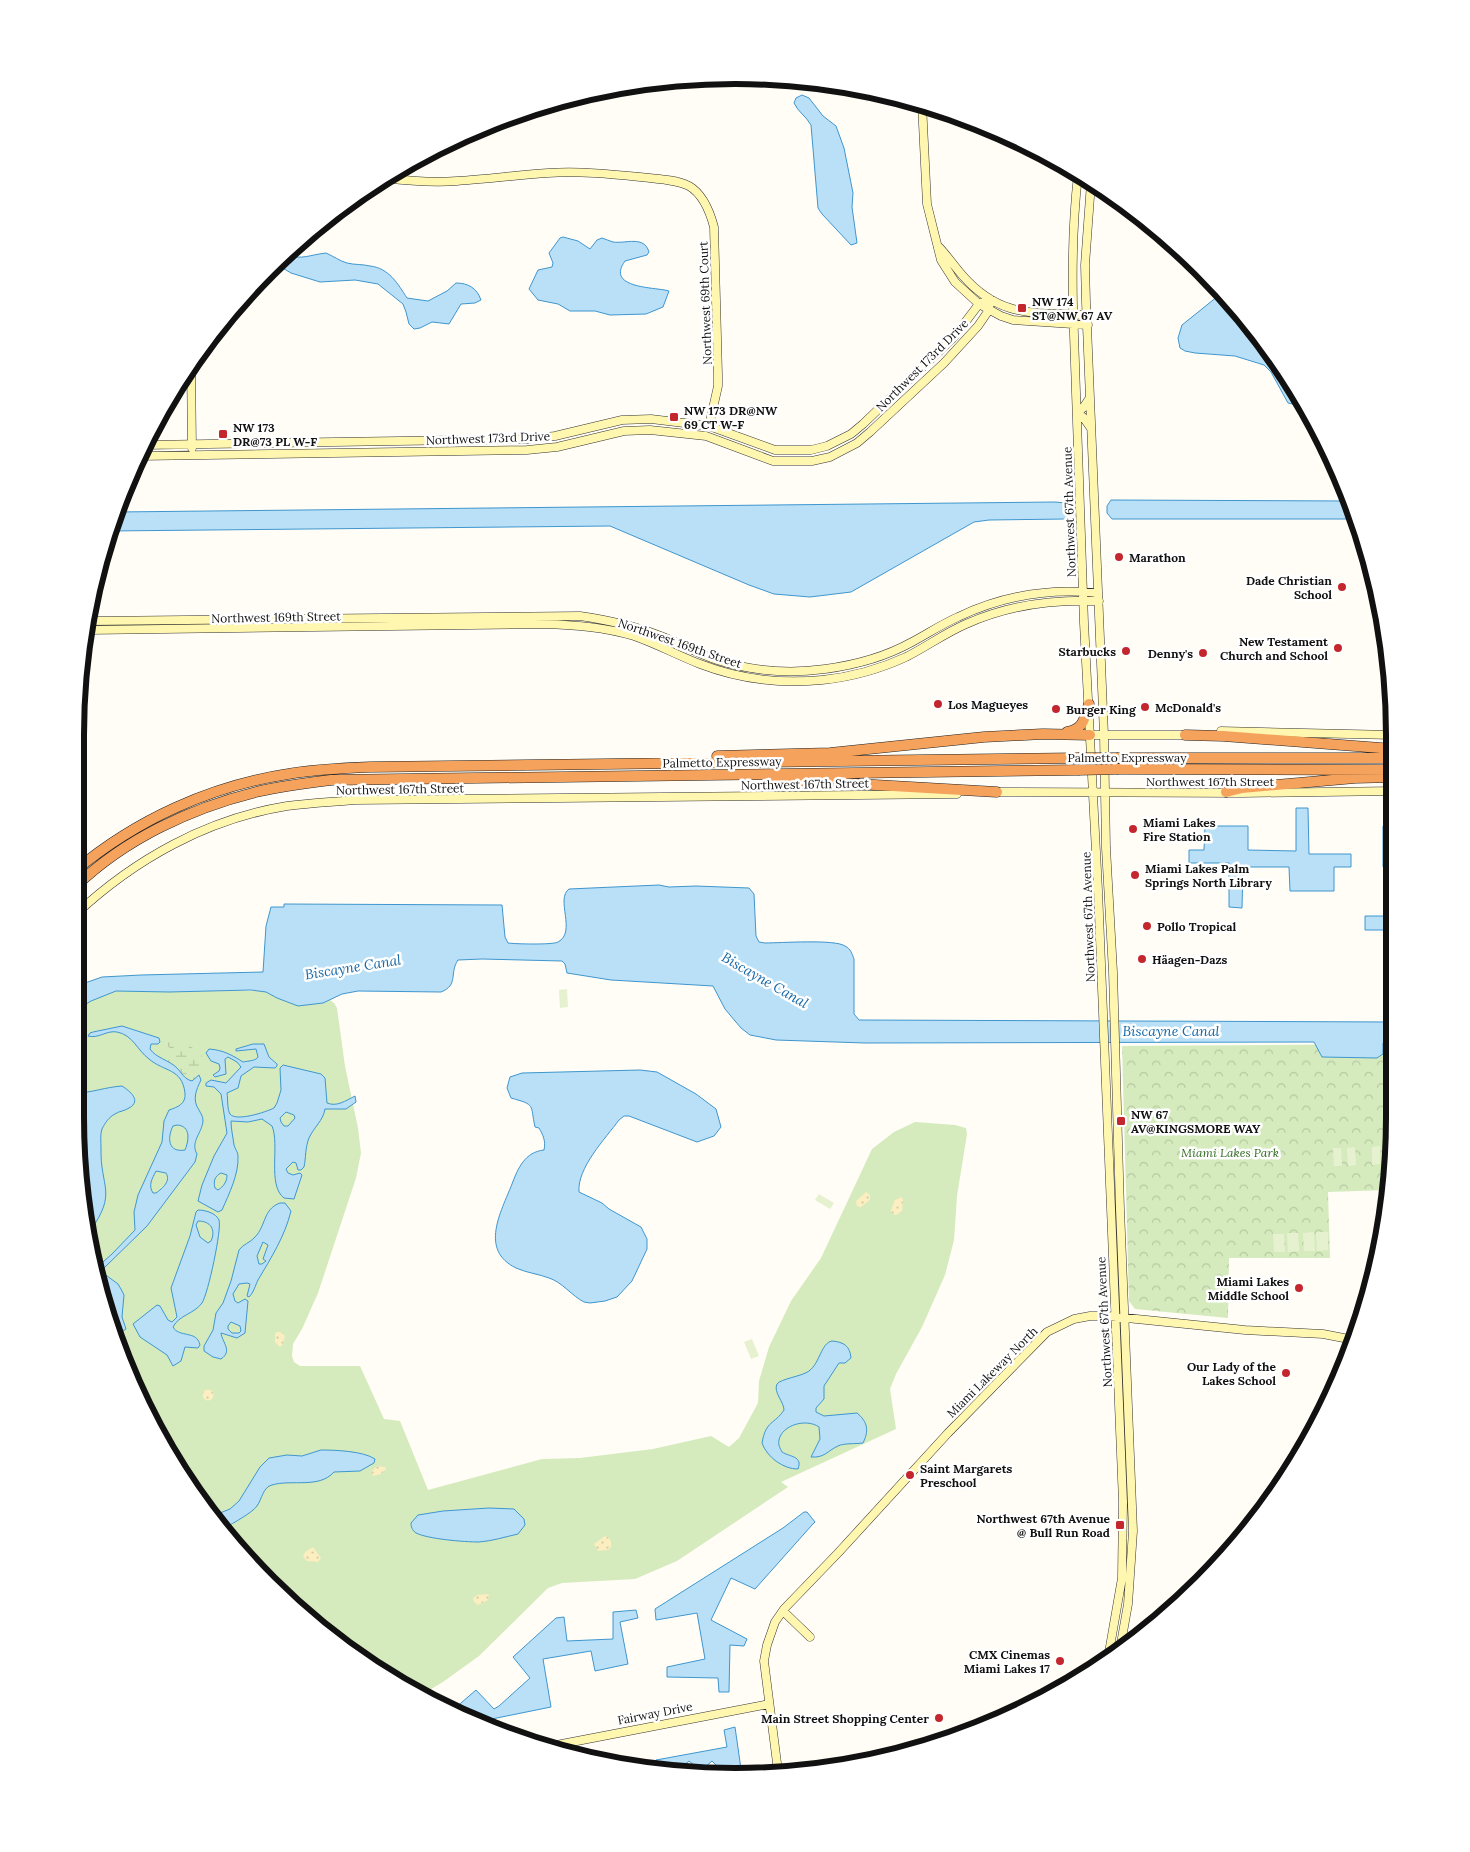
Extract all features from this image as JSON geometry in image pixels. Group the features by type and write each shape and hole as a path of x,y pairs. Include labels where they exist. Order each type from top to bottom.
{"highway":[{"path":"1059,734 1078,729 1083,723 1089,704"},
{"path":"606,764 651,758 830,753 974,738 1059,734 1090,736"},
{"path":"1185,735 1223,736 1386,748"},
{"name":"Palmetto Expressway","path":"84,864 118,839 162,814 186,803 221,789 253,780 298,772 372,767 1078,758 1386,758"},
{"name":"Palmetto Expressway","path":"84,879 126,847 183,817 234,798 258,792 331,780 1118,769 1386,770"},
{"path":"746,774 778,780 997,792"},
{"path":"1226,792 1242,788 1336,779 1386,777"}],"street":[{"path":"922,112 927,204 930,220 941,260 955,282 979,304 1013,320 1088,325"},
{"name":"Northwest 69th Court","path":"396,179 416,182 456,182 550,173 583,173 657,179 678,182 690,187 702,199 710,211 714,227 718,374 709,426"},
{"name":"Northwest 67th Avenue","path":"1077,181 1072,239 1073,314 1083,600 1102,988 1124,1541 1120,1588 1110,1649"},
{"name":"Northwest 67th Avenue","path":"1090,190 1085,265 1086,315 1088,325 1104,735 1106,848 1133,1548 1128,1604 1122,1641"},
{"path":"938,246 963,275 990,299 1016,311 1086,315"},
{"path":"989,310 990,299"},
{"name":"Northwest 173rd Drive","path":"152,445 537,439 622,420 651,419 709,426 775,450 811,450 839,441 863,424 936,354 969,319 979,304 990,299"},
{"name":"Northwest 173rd Drive","path":"147,456 528,450 557,447 624,431 650,430 706,436 773,461 812,461 830,457 857,443 870,432 950,356 978,326 989,310"},
{"path":"190,379 192,455"},
{"path":"1090,398 1077,413 1083,417 1091,429"},
{"path":"637,420 637,431"},
{"name":"Northwest 169th Street","path":"94,621 580,616 633,626 660,635 701,654 735,665 770,670 807,671 841,667 877,657 910,643 957,617 990,604 1043,592 1083,591 1098,593"},
{"name":"Northwest 169th Street","path":"92,630 544,624 580,626 633,636 699,664 733,674 768,680 804,681 840,677 882,666 906,656 964,625 1006,609 1045,602 1098,601"},
{"path":"877,657 882,666"},
{"path":"804,681 807,671"},
{"path":"1090,736 1185,735 1221,731 1386,735"},
{"name":"Northwest 167th Street","path":"84,907 138,864 182,840 218,824 286,806 356,800 971,794 1092,791 1386,791"},
{"path":"1112,972 1106,985 1102,988 1106,990 1113,1003"},
{"path":"1110,1210 1120,1209"},
{"name":"Miami Lakeway North","path":"777,1767 764,1661 775,1622 782,1612 948,1433 1047,1332 1074,1318 1090,1316 1246,1330 1323,1334 1347,1339"},
{"path":"782,1612 810,1637"},
{"name":"Fairway Drive","path":"560,1744 768,1704"}],"green space":[{"path":"567,989 568,1007 560,1008 559,990"},
{"path":"115,990 273,991 326,997 334,1003 337,1008 345,1066 358,1128 361,1153 356,1178 318,1293 293,1344 292,1356 294,1362 300,1366 360,1366 384,1419 400,1421 428,1490 542,1459 580,1458 653,1449 711,1436 729,1447 739,1438 758,1403 759,1381 769,1347 791,1301 821,1258 872,1149 894,1132 915,1122 955,1125 966,1128 967,1134 957,1196 954,1240 945,1275 922,1327 896,1374 890,1389 896,1429 781,1482 788,1487 677,1561 635,1579 562,1583 548,1588 479,1656 443,1682 428,1691 409,1681 339,1634 274,1578 218,1513 171,1443 151,1405 133,1366 118,1326 96,1244 89,1202 85,1160 84,1117 84,1002"},
{"path":"165,1042 184,1042 193,1048 201,1049 202,1058 199,1075 192,1081 186,1079 175,1066 164,1059 168,1057 171,1051"},
{"name":"Miami Lakes Park","path":"1386,1044 1385,1160 1382,1190 1328,1192 1330,1258 1229,1258 1228,1318 1135,1309 1129,1301 1122,1046"},
{"path":"1380,1146 1380,1164 1372,1165 1372,1147"},
{"path":"1355,1147 1356,1165 1348,1166 1347,1148"},
{"path":"1333,1148 1341,1148 1342,1166 1334,1166"},
{"path":"819,1194 834,1203 830,1209 815,1200"},
{"path":"1314,1232 1315,1251 1304,1251 1303,1233"},
{"path":"1316,1232 1328,1232 1328,1250 1317,1251"},
{"path":"1287,1233 1298,1233 1299,1251 1288,1252"},
{"path":"1273,1234 1284,1234 1285,1252 1274,1252"},
{"path":"752,1339 759,1356 751,1359 744,1342"}],"sand":[{"path":"866,1192 870,1195 870,1200 861,1207 857,1207 856,1201"},
{"path":"900,1197 903,1199 902,1211 896,1215 891,1211 894,1201"},
{"path":"281,1332 285,1336 280,1347 275,1342 275,1334"},
{"path":"206,1390 210,1390 213,1395 212,1399 206,1400 203,1397 203,1393"},
{"path":"377,1466 385,1467 386,1469 381,1474 373,1476 371,1472"},
{"path":"605,1536 609,1538 612,1544 611,1547 608,1550 598,1551 594,1544"},
{"path":"313,1547 321,1558 318,1562 307,1561 303,1557 305,1552"},
{"path":"488,1594 488,1600 478,1605 474,1602 473,1598 477,1595"}],"water":[{"path":"802,95 809,98 823,116 836,126 844,148 853,193 852,207 857,243 851,245 818,208 811,125 794,103 796,98"},
{"path":"560,238 578,241 590,249 597,240 602,238 613,242 634,241 643,244 649,252 647,255 625,261 621,270 622,277 627,282 635,285 669,291 663,307 646,314 610,315 595,311 570,311 558,304 538,300 529,289 538,270 552,267 553,263 549,253"},
{"path":"326,253 347,263 377,267 388,273 407,298 428,301 447,291 456,283 472,287 481,300 475,303 461,304 449,324 432,322 414,329 409,324 403,304 378,284 355,280 320,282 291,273 281,267 294,256 302,257"},
{"path":"1217,297 1252,339 1296,405 1288,403 1271,372 1264,365 1235,356 1195,353 1180,348 1178,338 1182,325"},
{"path":"1111,500 1343,501 1349,519 1112,519 1107,513 1107,506"},
{"path":"1055,502 1066,503 1071,508 1070,516 1066,519 989,520 974,522 851,592 810,597 774,594 610,526 117,531 123,512"},
{"path":"1296,808 1308,808 1309,854 1351,854 1351,867 1334,867 1334,891 1290,891 1289,867 1243,867 1242,908 1229,907 1229,863 1189,863 1189,850 1204,850 1205,826 1248,826 1248,850 1296,851"},
{"path":"1383,826 1386,826 1386,867 1383,867"},
{"name":"Biscayne Canal","path":"659,885 669,887 749,888 754,894 756,936 759,942 830,943 847,947 854,959 854,1014 859,1020 1386,1022 1386,1041 1383,1043 1383,1054 1377,1058 1322,1057 1314,1042 865,1043 776,1040 750,1035 741,1028 725,1009 713,986 611,980 567,973 565,964 562,961 458,960 450,986 441,992 358,991 342,994 323,1003 298,1006 266,992 251,990 116,991 84,1005 84,984 102,977 263,972 266,926 271,907 284,907 284,904 502,905 505,937 508,943 549,944 558,942 566,931 564,900 565,894 569,889"},
{"path":"1365,916 1386,916 1386,930 1365,930"},
{"path":"122,1026 159,1038 160,1042 158,1044 151,1044 150,1049 153,1052 174,1065 187,1079 192,1081 199,1075 201,1080 195,1099 203,1121 195,1145 197,1154 195,1162 147,1226 102,1270 101,1264 135,1230 134,1212 138,1195 162,1142 164,1121 169,1110 183,1102 185,1093 180,1079 176,1075 149,1059 127,1036 117,1032 110,1032 92,1037 88,1036 90,1033","holes":["173,1126 182,1126 188,1134 185,1150 175,1149 170,1144","156,1171 166,1173 168,1179 166,1184 156,1193 153,1193 151,1185"]},
{"path":"253,1044 264,1044 269,1057 277,1066 275,1068 254,1067 241,1076 238,1088 227,1093 229,1112 233,1116 251,1116 274,1108 281,1090 280,1068 283,1065 321,1074 325,1078 327,1103 338,1104 355,1096 356,1102 346,1109 325,1109 309,1138 304,1167 298,1170 296,1163 293,1162 286,1169 288,1173 293,1175 300,1173 302,1175 294,1199 284,1198 276,1184 275,1143 272,1126 262,1119 248,1122 231,1121 234,1145 238,1155 237,1170 222,1210 218,1212 198,1201 202,1185 214,1156 227,1133 221,1094 214,1087 206,1086 206,1083 211,1080 226,1083 241,1067 237,1062 228,1057 225,1059 226,1074 215,1077 213,1075 219,1071 219,1064 211,1061 206,1053 209,1049 219,1050 243,1062 258,1057 256,1049 236,1051 236,1049","holes":["286,1112 294,1115 295,1118 288,1126 284,1126 280,1118","221,1173 227,1175 227,1178 218,1190 215,1188 214,1181"]},
{"path":"640,1070 657,1072 696,1094 716,1109 721,1127 714,1136 697,1142 629,1116 624,1116 619,1120 593,1154 582,1173 579,1192 602,1203 641,1227 647,1239 647,1249 632,1281 617,1297 605,1301 584,1302 554,1280 516,1268 505,1260 498,1251 496,1230 503,1206 517,1172 527,1157 537,1151 544,1150 545,1147 542,1133 539,1128 535,1127 530,1106 525,1102 511,1098 507,1088 510,1077 522,1073"},
{"path":"122,1086 131,1093 135,1102 127,1109 111,1117 102,1129 101,1161 106,1198 93,1226 85,1160 84,1092"},
{"path":"285,1203 291,1211 281,1238 251,1295 247,1296 250,1284 247,1283 239,1284 233,1294 235,1301 238,1303 245,1299 248,1301 245,1333 237,1338 221,1333 227,1350 226,1353 221,1359 213,1357 204,1351 204,1346 213,1330 216,1313 223,1303 239,1250 259,1233 270,1209","holes":["263,1242 268,1245 263,1259 266,1261 259,1264 257,1256","231,1322 240,1326 241,1331 239,1333 232,1333 228,1329"]},
{"path":"198,1210 207,1211 218,1218 217,1248 202,1303 179,1320 173,1327 179,1332 195,1337 200,1345 198,1348 185,1347 181,1361 173,1366 167,1355 140,1337 133,1324 157,1305 160,1306 168,1320 172,1322 177,1317 171,1288 190,1236","holes":["198,1221 209,1224 213,1230 211,1241 208,1243 200,1237 196,1225"]},
{"path":"103,1272 118,1284 124,1295 122,1317 126,1329 120,1333"},
{"path":"832,1341 846,1345 851,1358 845,1363 839,1363 824,1386 824,1399 816,1408 816,1412 824,1416 857,1413 865,1423 867,1431 865,1439 863,1443 841,1445 823,1455 811,1457 820,1439 819,1427 808,1423 795,1424 785,1430 779,1440 782,1452 797,1459 799,1462 798,1469 787,1467 776,1461 762,1443 768,1426 784,1410 777,1394 777,1384 809,1371 816,1363 825,1345"},
{"path":"321,1450 356,1453 375,1459 374,1463 360,1471 334,1472 328,1477 313,1482 280,1483 269,1486 255,1509 229,1526 218,1514 230,1509 239,1501 260,1467 269,1458 287,1455 302,1456"},
{"path":"489,1508 514,1509 524,1519 525,1525 518,1534 479,1542 429,1537 416,1533 411,1523 418,1515 443,1511"},
{"path":"804,1512 807,1512 815,1522 755,1589 731,1578 711,1620 747,1639 744,1646 730,1645 729,1692 719,1692 718,1678 667,1677 667,1667 705,1659 697,1613 656,1620 655,1609 783,1528"},
{"path":"636,1610 638,1618 620,1622 628,1664 595,1671 591,1651 543,1659 551,1707 488,1720 458,1706 476,1690 494,1709 499,1706 530,1678 513,1657 556,1618 564,1617 567,1641 613,1639 613,1612"},
{"path":"735,1727 741,1768 719,1768 712,1761 705,1767 696,1767 689,1761 683,1766 657,1764 656,1760 727,1747 724,1730"}],"place":[{"name":"NW 174 ST@NW 67 AV","path":"1022,308"},
{"name":"NW 173 DR@NW 69 CT W-F","path":"674,417"},
{"name":"NW 173 DR@73 PL W-F","path":"223,434"},
{"name":"Marathon","path":"1119,557"},
{"name":"Dade Christian School","path":"1342,587"},
{"name":"New Testament Church and School","path":"1338,648"},
{"name":"Starbucks","path":"1126,651"},
{"name":"Denny's","path":"1203,653"},
{"name":"Los Magueyes","path":"938,704"},
{"name":"McDonald's","path":"1145,707"},
{"name":"Burger King","path":"1056,709"},
{"name":"Miami Lakes Fire Station","path":"1133,829"},
{"name":"Miami Lakes Palm Springs North Library","path":"1135,875"},
{"name":"Pollo Tropical","path":"1147,926"},
{"name":"Häagen-Dazs","path":"1142,959"},
{"name":"NW 67 AV@KINGSMORE WAY","path":"1121,1121"},
{"name":"Miami Lakes Middle School","path":"1299,1288"},
{"name":"Our Lady of the Lakes School","path":"1286,1373"},
{"name":"Saint Margarets Preschool","path":"910,1475"},
{"name":"Northwest 67th Avenue @ Bull Run Road","path":"1120,1525"},
{"name":"CMX Cinemas Miami Lakes 17","path":"1060,1661"},
{"name":"Main Street Shopping Center","path":"939,1718"}]}
